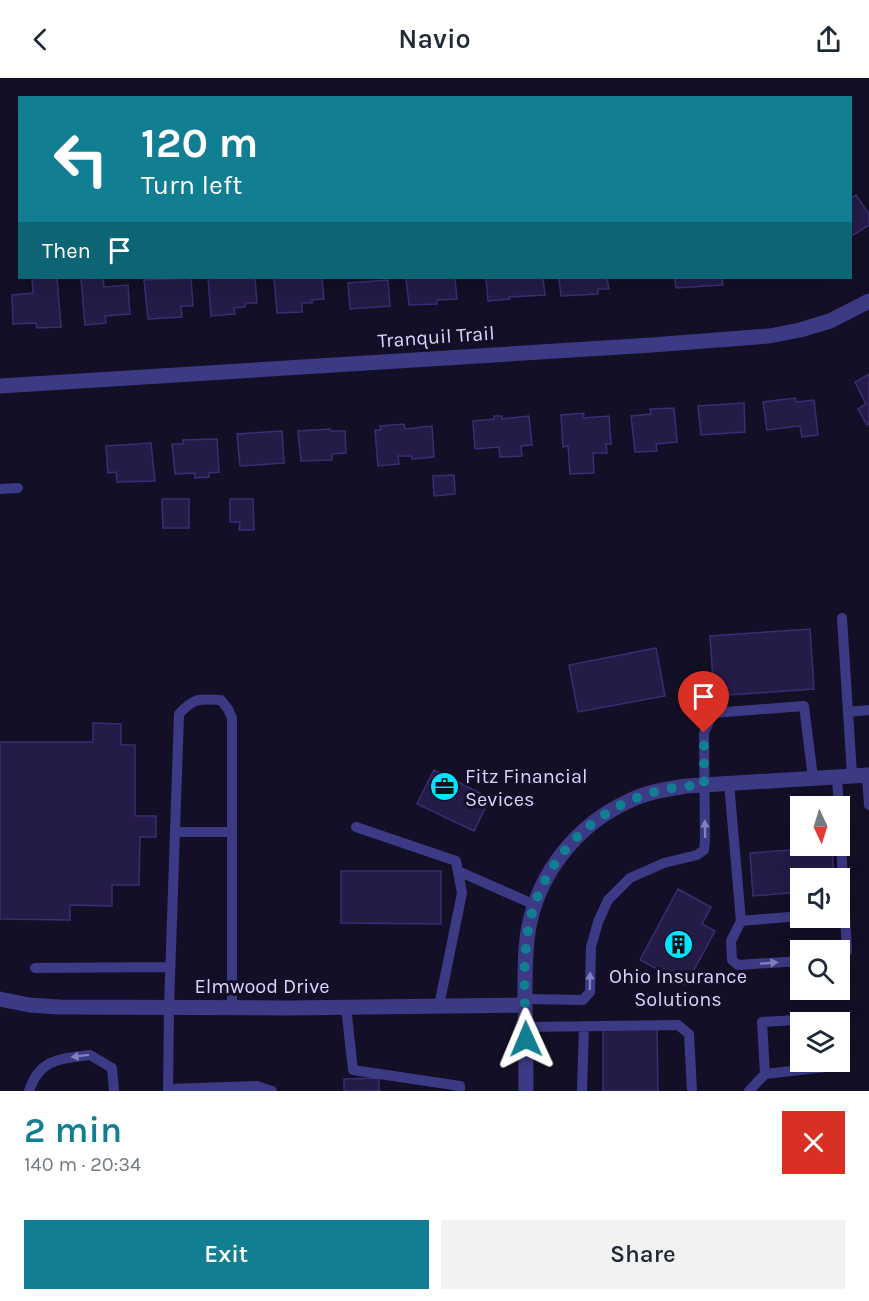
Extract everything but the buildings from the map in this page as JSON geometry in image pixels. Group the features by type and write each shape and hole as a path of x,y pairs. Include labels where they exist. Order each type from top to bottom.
{"street":[{"name":"Tranquil Trail","path":"0,386 769,336 830,321 869,301"},
{"path":"526,1091 525,956 529,926 537,896 550,871 566,848 583,831 605,814 629,800 659,790 856,775"},
{"name":"Elmwood Drive","path":"0,999 29,1005 59,1007 232,1008 439,1006 525,1002"}],"lane":[{"path":"0,489 18,488"},
{"path":"842,618 856,775 869,805"},
{"path":"232,1008 232,718 221,700 200,699 188,703 179,714 168,1090 257,1086 272,1091"},
{"path":"525,1002 583,1000 590,992 591,947 598,922 608,900 630,878 664,863 696,855 704,850 704,733 712,713 804,706 813,778"},
{"path":"849,712 869,710"},
{"path":"845,796 856,775"},
{"path":"729,783 741,921 731,941 732,960 738,965 790,961"},
{"path":"356,827 456,861 462,893 439,1006"},
{"path":"175,832 232,832"},
{"path":"458,871 535,905"},
{"path":"741,921 790,917"},
{"path":"35,968 170,967"},
{"path":"346,1007 353,1070 460,1086 460,1091"},
{"path":"765,1074 762,1022 790,1020"},
{"path":"526,1027 678,1025 689,1034 692,1091"},
{"path":"582,1091 584,1026"},
{"path":"30,1089 36,1075 54,1060 90,1054 112,1068 114,1091"},
{"path":"749,1091 765,1074 790,1071"}],"place":[{"name":"Fitz Financial Sevices","path":"444,787"},
{"name":"Ohio Insurance Solutions","path":"678,945"}],"route":[{"path":"526,1039 525,956 529,926 537,896 550,871 566,848 583,831 605,814 629,800 659,790 704,785 704,733"}]}
